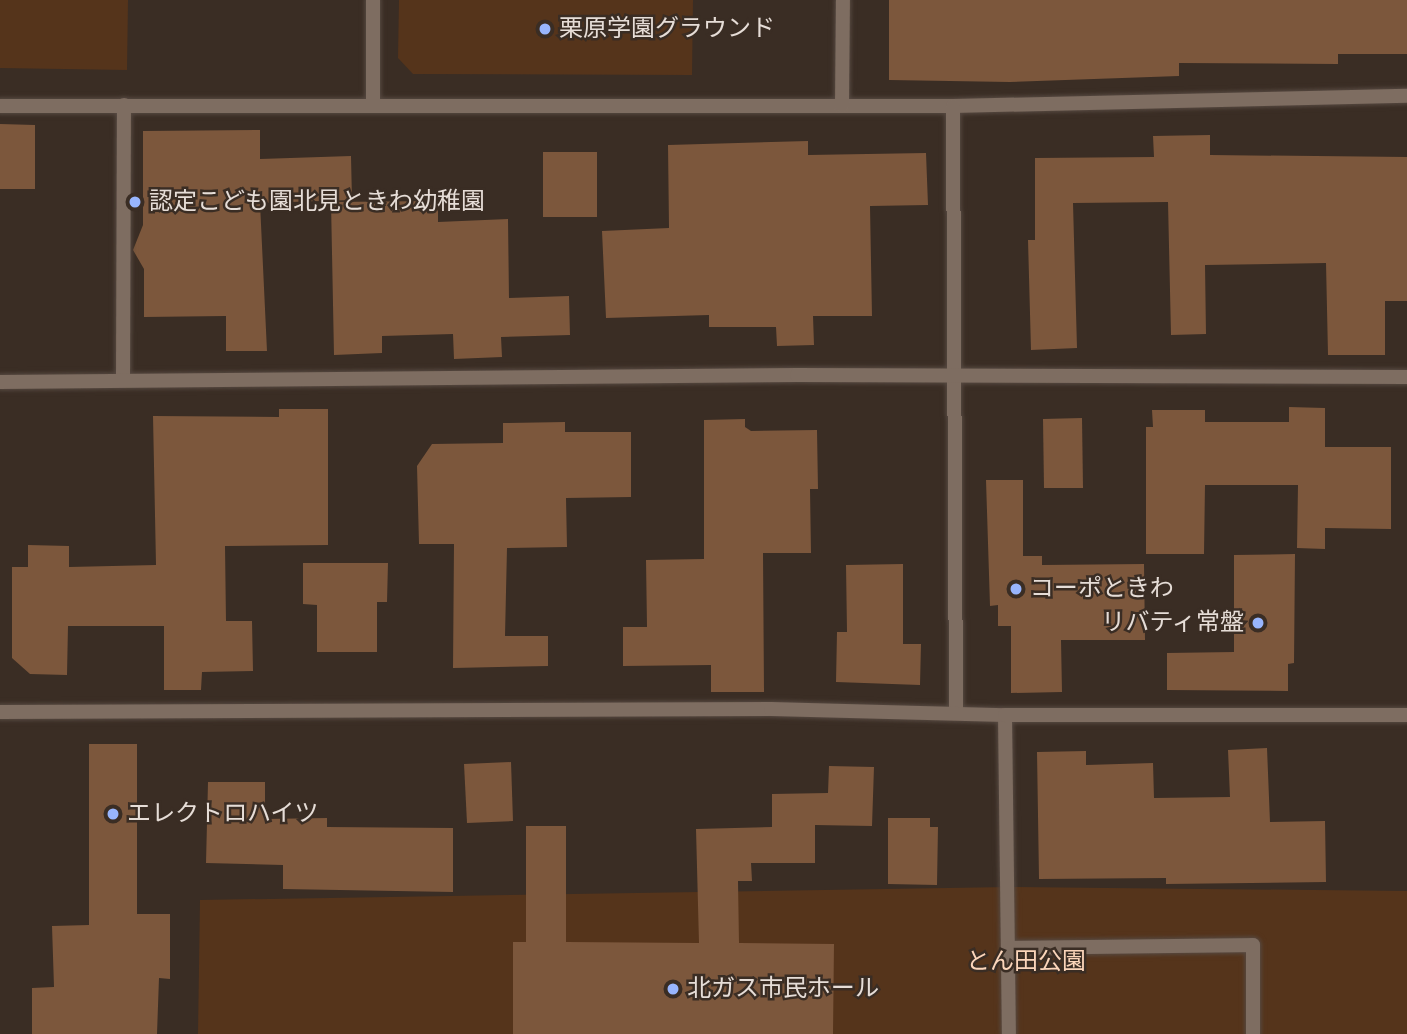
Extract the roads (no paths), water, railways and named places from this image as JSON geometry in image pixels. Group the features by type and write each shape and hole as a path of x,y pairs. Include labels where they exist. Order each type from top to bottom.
{"street":[{"path":"373,0 373,103"},
{"path":"842,106 843,0"},
{"path":"0,106 373,103 953,106 1407,96"},
{"path":"123,380 124,105"},
{"path":"953,106 956,713"},
{"path":"0,382 797,375 954,378 1407,377"},
{"path":"0,712 771,709 1004,715 1407,715"},
{"path":"1004,715 1009,1034"},
{"path":"1008,948 1253,945 1253,1034"}],"place":[{"name":"栗原学園グラウンド","path":"545,29"},
{"name":"認定こども園北見ときわ幼稚園","path":"135,202"},
{"name":"コーポときわ","path":"1016,589"},
{"name":"リバティ常盤","path":"1258,623"},
{"name":"エレクトロハイツ","path":"113,814"},
{"name":"北ガス市民ホール","path":"673,989"}],"park label":[{"name":"とん田公園","path":"1026,962"}]}
